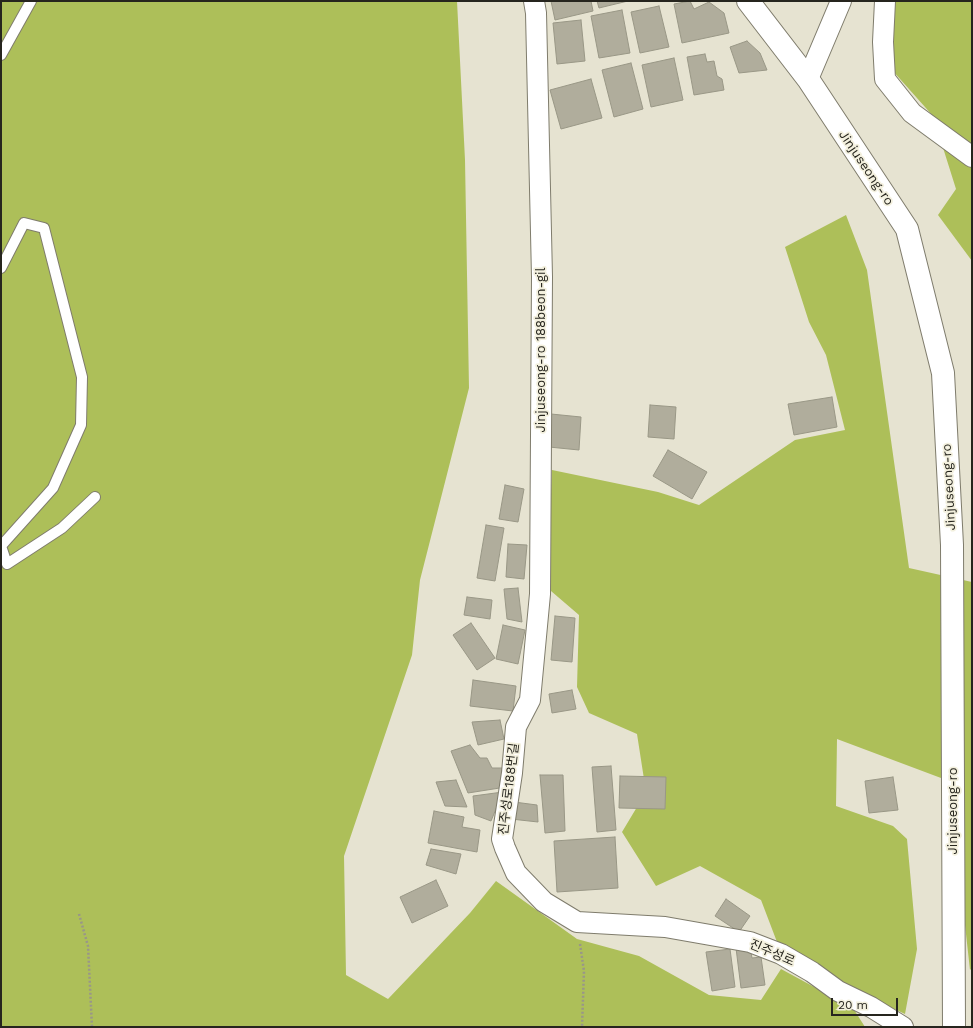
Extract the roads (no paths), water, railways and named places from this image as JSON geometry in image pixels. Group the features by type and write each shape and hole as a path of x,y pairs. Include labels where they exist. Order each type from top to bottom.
{"main road":[{"name":"Jinjuseong-ro","path":"748,1 808,79 907,229 943,373 952,545 954,1027"}],"street":[{"name":"Jinjuseong-ro 188beon-gil","path":"534,1 536,13 542,277 540,594 530,700 516,727 512,774 502,839 516,873 544,902 577,922"},
{"path":"808,79 841,1"},
{"path":"885,1 883,42 886,79 912,113 972,157"},
{"name":"진주성로","path":"577,922 665,927 750,942 782,954 812,972 838,991 871,1007 903,1027"}],"lane":[{"path":"1,55 32,1"},
{"path":"1,268 24,223 44,228 82,377 81,425 53,488 1,546 7,564 62,528 95,497"}]}
